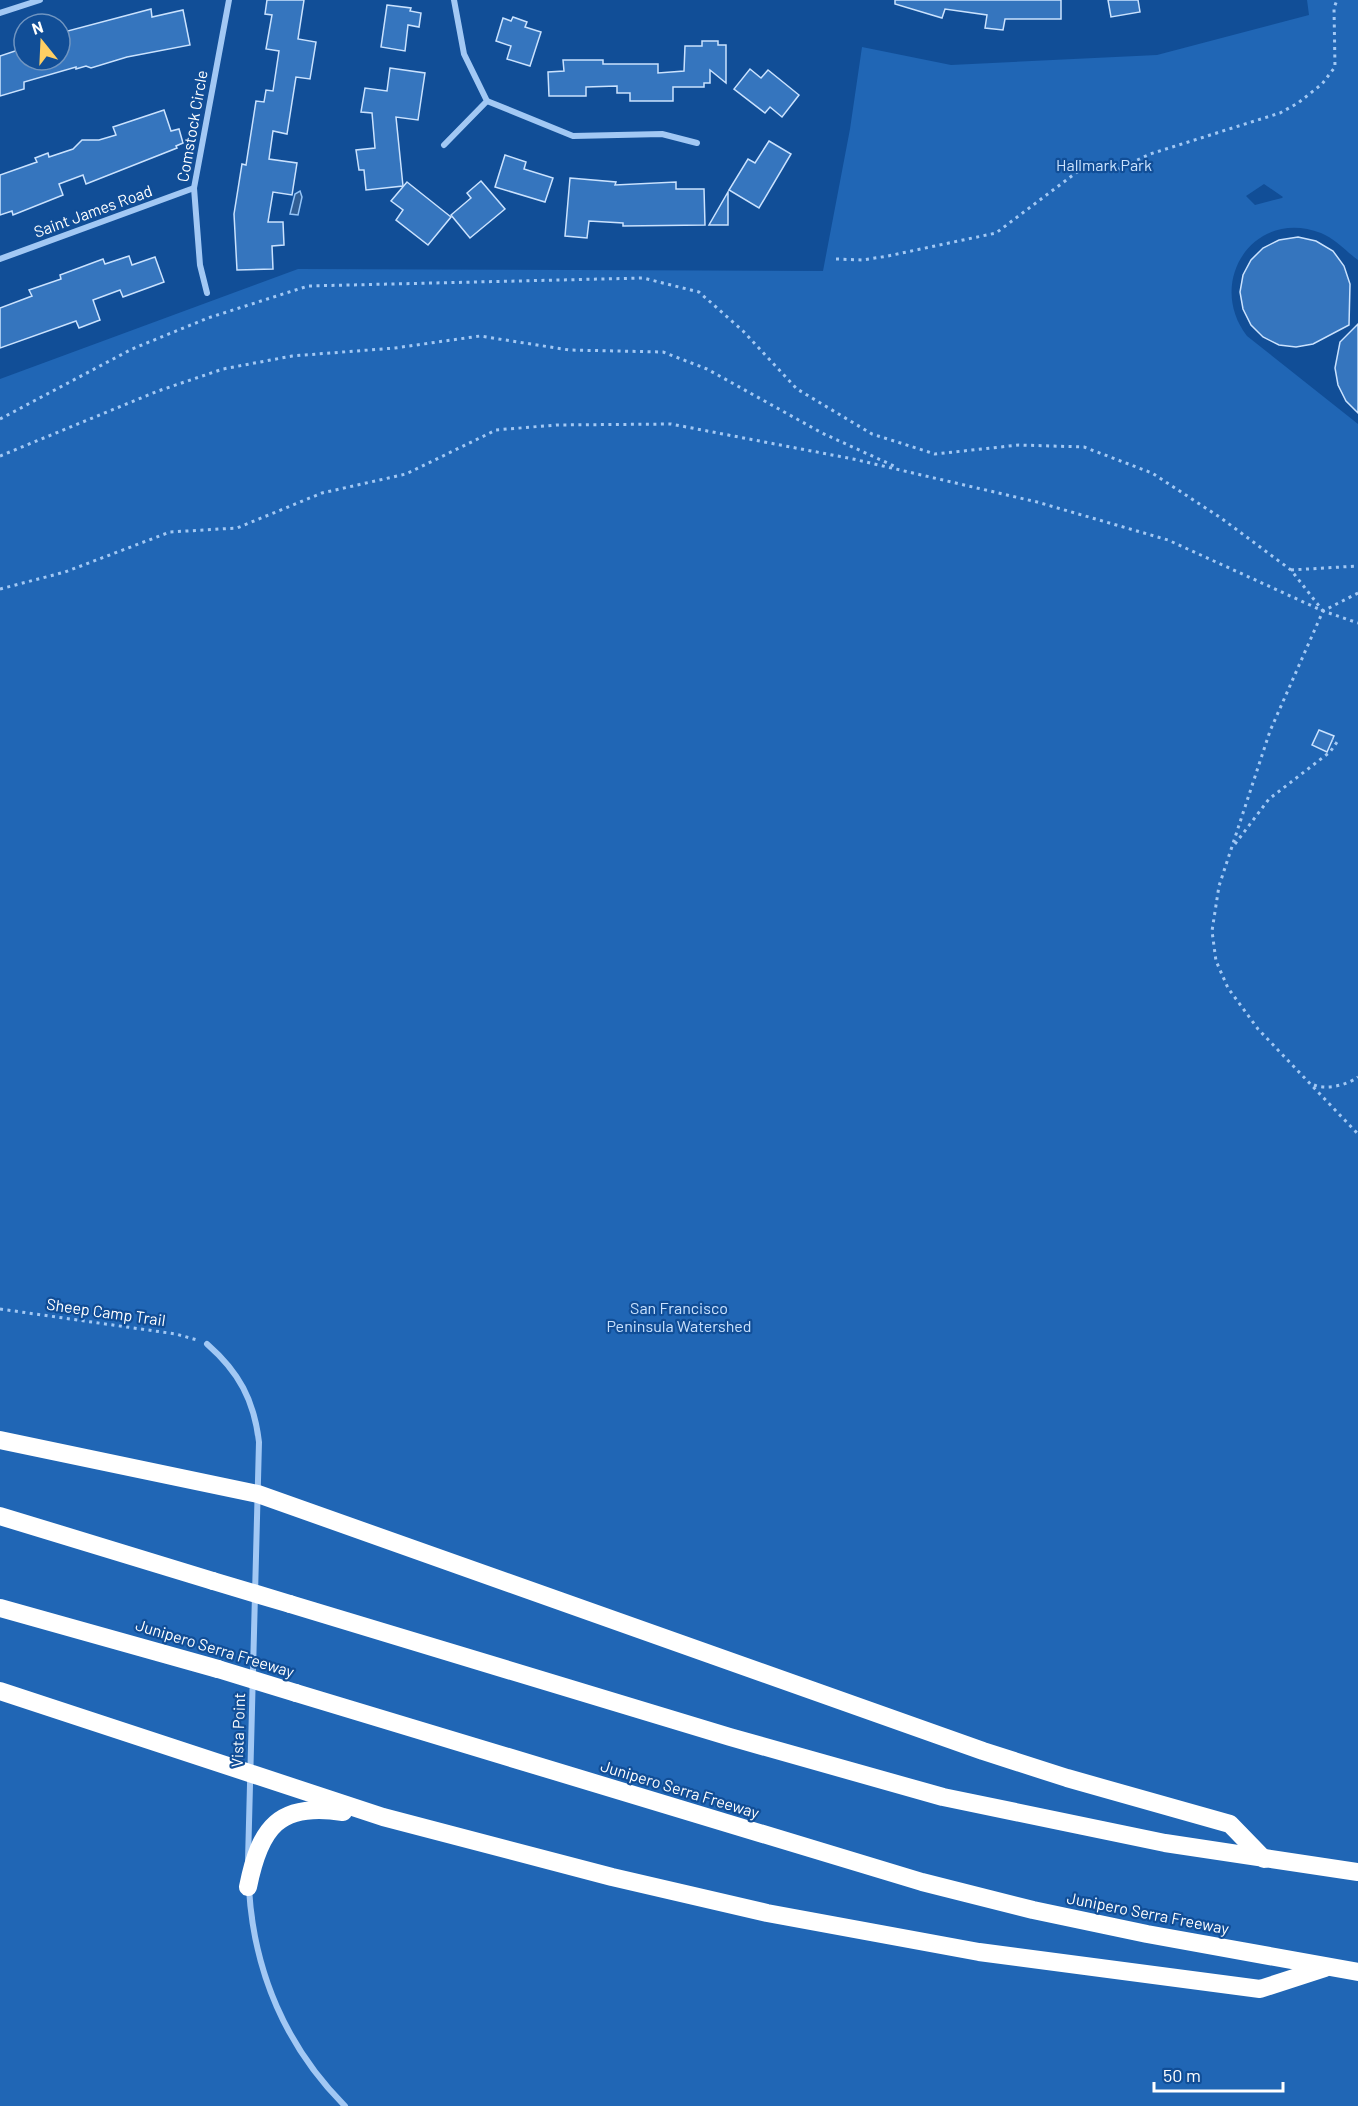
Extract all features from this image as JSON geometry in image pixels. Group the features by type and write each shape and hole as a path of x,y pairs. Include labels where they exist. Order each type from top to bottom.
{"highway":[{"path":"0,1440 258,1494 983,1751 1078,1782 1230,1824 1263,1859"},
{"path":"0,1516 730,1737 943,1797 1165,1843 1358,1872"},
{"name":"Junipero Serra Freeway","path":"0,1608 296,1693 922,1882 1033,1910 1325,1968 1358,1972"},
{"path":"0,1691 383,1817 687,1895 907,1940 1260,1989 1325,1968"},
{"path":"248,1887 255,1855 263,1838 276,1823 293,1813 309,1809 383,1817"}],"street":[{"path":"0,13 40,0"},
{"name":"Comstock Circle","path":"207,293 200,265 194,188 229,0"},
{"path":"454,0 464,54 487,101 573,136 662,134 697,143"},
{"path":"444,145 487,101"},
{"name":"Saint James Road","path":"0,259 194,188"},
{"name":"Vista Point","path":"207,1344 227,1362 240,1378 250,1399 259,1442 248,1887 252,1926 260,1959 279,2013 309,2066 345,2106"}],"path":[{"path":"836,260 879,257 996,233 1081,169 1101,163 1117,170 1150,154 1280,113 1322,84 1335,67 1333,43 1337,0"},
{"path":"0,419 132,349 208,318 308,286 643,278 699,292 743,331 797,388 872,434 934,454 1019,445 1084,447 1152,473 1221,518 1291,570 1323,611"},
{"path":"0,456 168,387 223,369 292,356 395,348 480,336 569,350 663,352 707,369 822,433 901,470"},
{"path":"0,589 65,572 170,532 237,528 322,493 406,474 496,430 556,425 670,424 901,470 1037,502 1168,540 1323,611 1358,623"},
{"path":"1291,570 1358,566"},
{"path":"1358,594 1323,611 1270,731 1219,886 1212,931 1216,961 1228,988 1258,1029 1358,1134"},
{"path":"1232,848 1269,799 1330,752 1337,742 1332,740"},
{"path":"1311,1084 1328,1087 1351,1082 1358,1077"},
{"name":"Sheep Camp Trail","path":"0,1309 176,1334 207,1344"}],"green space":[{"name":"San Francisco Peninsula Watershed","path":"1307,0 1358,0 1358,260 1321,233 1297,228 1276,230 1258,240 1243,254 1235,272 1232,293 1235,315 1247,336 1358,424 1358,2106 0,2106 0,379 298,269 823,271 850,129 862,47 951,65 1157,55 1309,15","holes":["1264,184 1283,197 1255,205 1246,196"]}],"shaded area":[{"path":"300,191 302,197 298,215 290,214 295,194"}],"building":[{"path":"267,0 304,0 298,39 316,42 310,79 296,77 287,134 273,131 269,159 297,163 292,195 273,192 268,222 283,222 284,245 272,246 273,269 237,270 234,214 242,164 246,165 256,101 264,102 266,90 273,91 279,51 266,49 272,15 265,14"},
{"path":"895,0 1061,0 1061,19 1005,19 1003,30 985,28 987,15 945,9 942,18 895,4"},
{"path":"1108,0 1138,0 1140,12 1111,17"},
{"path":"387,5 411,8 410,11 421,13 419,27 408,25 405,51 381,47"},
{"path":"151,9 152,17 183,10 190,45 127,57 91,68 86,66 76,69 76,67 72,68 72,30"},
{"path":"513,17 527,22 525,27 541,32 530,66 507,59 511,46 496,41 503,18 511,21"},
{"path":"702,41 718,41 718,45 726,45 726,83 710,70 710,83 704,83 704,87 673,87 673,101 630,101 630,93 617,93 617,86 586,87 586,96 549,96 548,72 564,71 563,60 603,60 603,64 658,64 658,73 684,71 685,46 702,46"},
{"path":"12,52 12,72 59,72 24,82 24,89 0,96 0,56"},
{"path":"390,68 425,73 418,120 396,117 403,186 366,190 364,170 359,170 356,150 375,148 372,113 361,112 365,88 387,91"},
{"path":"750,69 761,78 768,70 799,95 782,117 770,107 765,113 734,89"},
{"path":"164,110 171,131 179,129 183,143 176,146 177,148 86,184 83,175 59,184 63,195 13,215 12,211 0,215 0,175 37,162 35,158 48,153 49,157 73,149 82,140 99,140 116,135 113,127"},
{"path":"769,141 791,154 759,208 729,190 748,159 755,163"},
{"path":"505,155 526,162 524,169 553,178 545,202 495,187"},
{"path":"570,178 616,182 615,185 676,182 676,189 704,189 705,225 623,226 623,223 589,221 587,238 565,236"},
{"path":"481,181 505,209 470,238 451,215 471,198 467,193"},
{"path":"407,182 451,217 428,245 396,220 403,210 391,201"},
{"path":"728,192 728,225 709,225"},
{"path":"1298,237 1316,241 1333,251 1344,266 1350,284 1349,325 1313,344 1296,347 1279,345 1263,337 1251,325 1243,309 1240,292 1243,275 1251,260 1263,248 1279,240"},
{"path":"129,256 132,265 155,257 164,282 123,297 120,290 93,300 100,320 79,328 76,321 0,348 0,308 32,296 29,290 61,279 60,275 103,259 105,264"},
{"path":"1358,324 1358,413 1346,401 1338,385 1335,368 1340,342"},
{"path":"1319,730 1334,736 1327,752 1312,745"}],"park label":[{"name":"Hallmark Park","path":"1104,165"}]}
